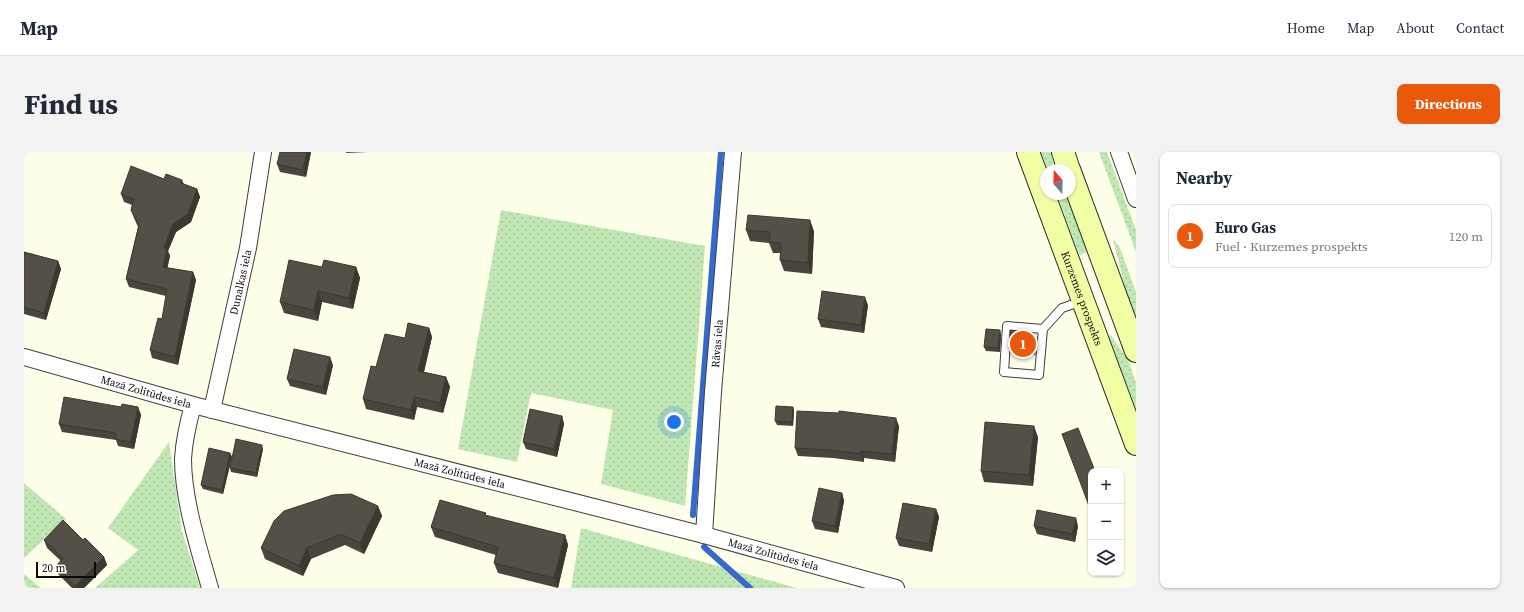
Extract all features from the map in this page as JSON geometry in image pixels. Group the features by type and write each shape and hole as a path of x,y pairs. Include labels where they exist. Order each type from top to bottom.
{"main road":[{"name":"Kurzemes prospekts","path":"1028,152 1136,444"},
{"path":"1063,152 1067,164"},
{"path":"1076,187 1136,351"},
{"path":"1073,271 1085,271 1094,279 1106,300 1125,344 1136,355"}],"street":[{"name":"Dunalkas iela","path":"212,410 248,248 262,152"},
{"name":"Rāvas iela","path":"704,535 713,392 733,152"},
{"path":"1118,152 1136,199"},
{"name":"Mazā Zolitūdes iela","path":"24,357 212,410 704,535 853,583 896,588"},
{"path":"193,405 185,436 183,460 184,482 190,512 210,588"}],"lane":[{"path":"1042,329 1007,326 1004,372 1039,375 1042,329 1062,308 1083,301"}],"green space":[{"path":"1041,152 1050,152 1055,164 1046,164"},
{"path":"1099,152 1107,152 1136,230 1136,252"},
{"path":"1059,200 1068,200 1087,252 1080,255"},
{"path":"501,210 705,246 685,506 601,484 613,410 531,393 517,462 458,449"},
{"path":"1113,239 1120,248 1136,292 1136,321 1128,300"},
{"path":"1111,335 1129,362 1136,383 1136,411 1108,336"},
{"path":"169,442 182,531 200,588 95,588 138,550 108,528"},
{"path":"24,483 66,519 24,558"},
{"path":"581,528 797,588 571,588"},
{"path":"24,574 41,588 24,588"}],"building":[{"path":"280,152 307,152 303,170 277,164"},
{"path":"131,166 164,179 166,174 182,180 181,183 197,189 188,214 173,224 164,248 167,249 163,267 193,272 175,357 150,350 158,318 162,319 167,289 126,279 139,225 131,210 134,199 121,194"},
{"path":"748,215 810,220 808,263 780,260 781,243 769,242 770,232 746,230"},
{"path":"24,252 58,261 44,313 24,307"},
{"path":"289,260 322,267 324,260 356,267 349,298 318,291 314,310 280,302"},
{"path":"822,291 865,297 861,325 818,319"},
{"path":"408,323 429,328 418,371 446,377 440,403 414,397 411,410 363,399 371,366 376,367 385,334 405,338"},
{"path":"986,329 1000,330 998,348 984,347"},
{"path":"1010,330 1030,332 1034,344 1034,351 1009,349"},
{"path":"294,349 330,357 323,387 287,379"},
{"path":"64,397 121,407 122,404 138,407 131,442 115,439 116,433 59,424"},
{"path":"776,406 793,407 792,422 775,421"},
{"path":"530,409 562,416 554,449 523,442"},
{"path":"797,411 839,413 839,411 896,418 892,454 861,451 861,454 795,448"},
{"path":"985,422 1034,426 1029,475 981,471"},
{"path":"1078,428 1094,468 1088,468 1088,503 1062,434"},
{"path":"236,439 262,445 256,473 230,468"},
{"path":"209,448 230,453 222,490 201,485"},
{"path":"819,488 842,493 835,526 812,521"},
{"path":"351,494 378,506 360,543 341,534 307,548 299,566 261,548 274,521 284,511 333,495"},
{"path":"440,500 486,513 485,515 565,535 554,578 494,563 498,547 431,527"},
{"path":"903,503 936,509 929,544 896,538"},
{"path":"1037,510 1076,518 1072,534 1034,526"},
{"path":"63,520 83,540 85,538 104,557 75,586 56,566 63,558 44,540"}],"waterway":[{"path":"693,515 721,152"},
{"path":"704,547 750,588"}],"place":[{"name":"Euro Gas","path":"1023,344"}]}
